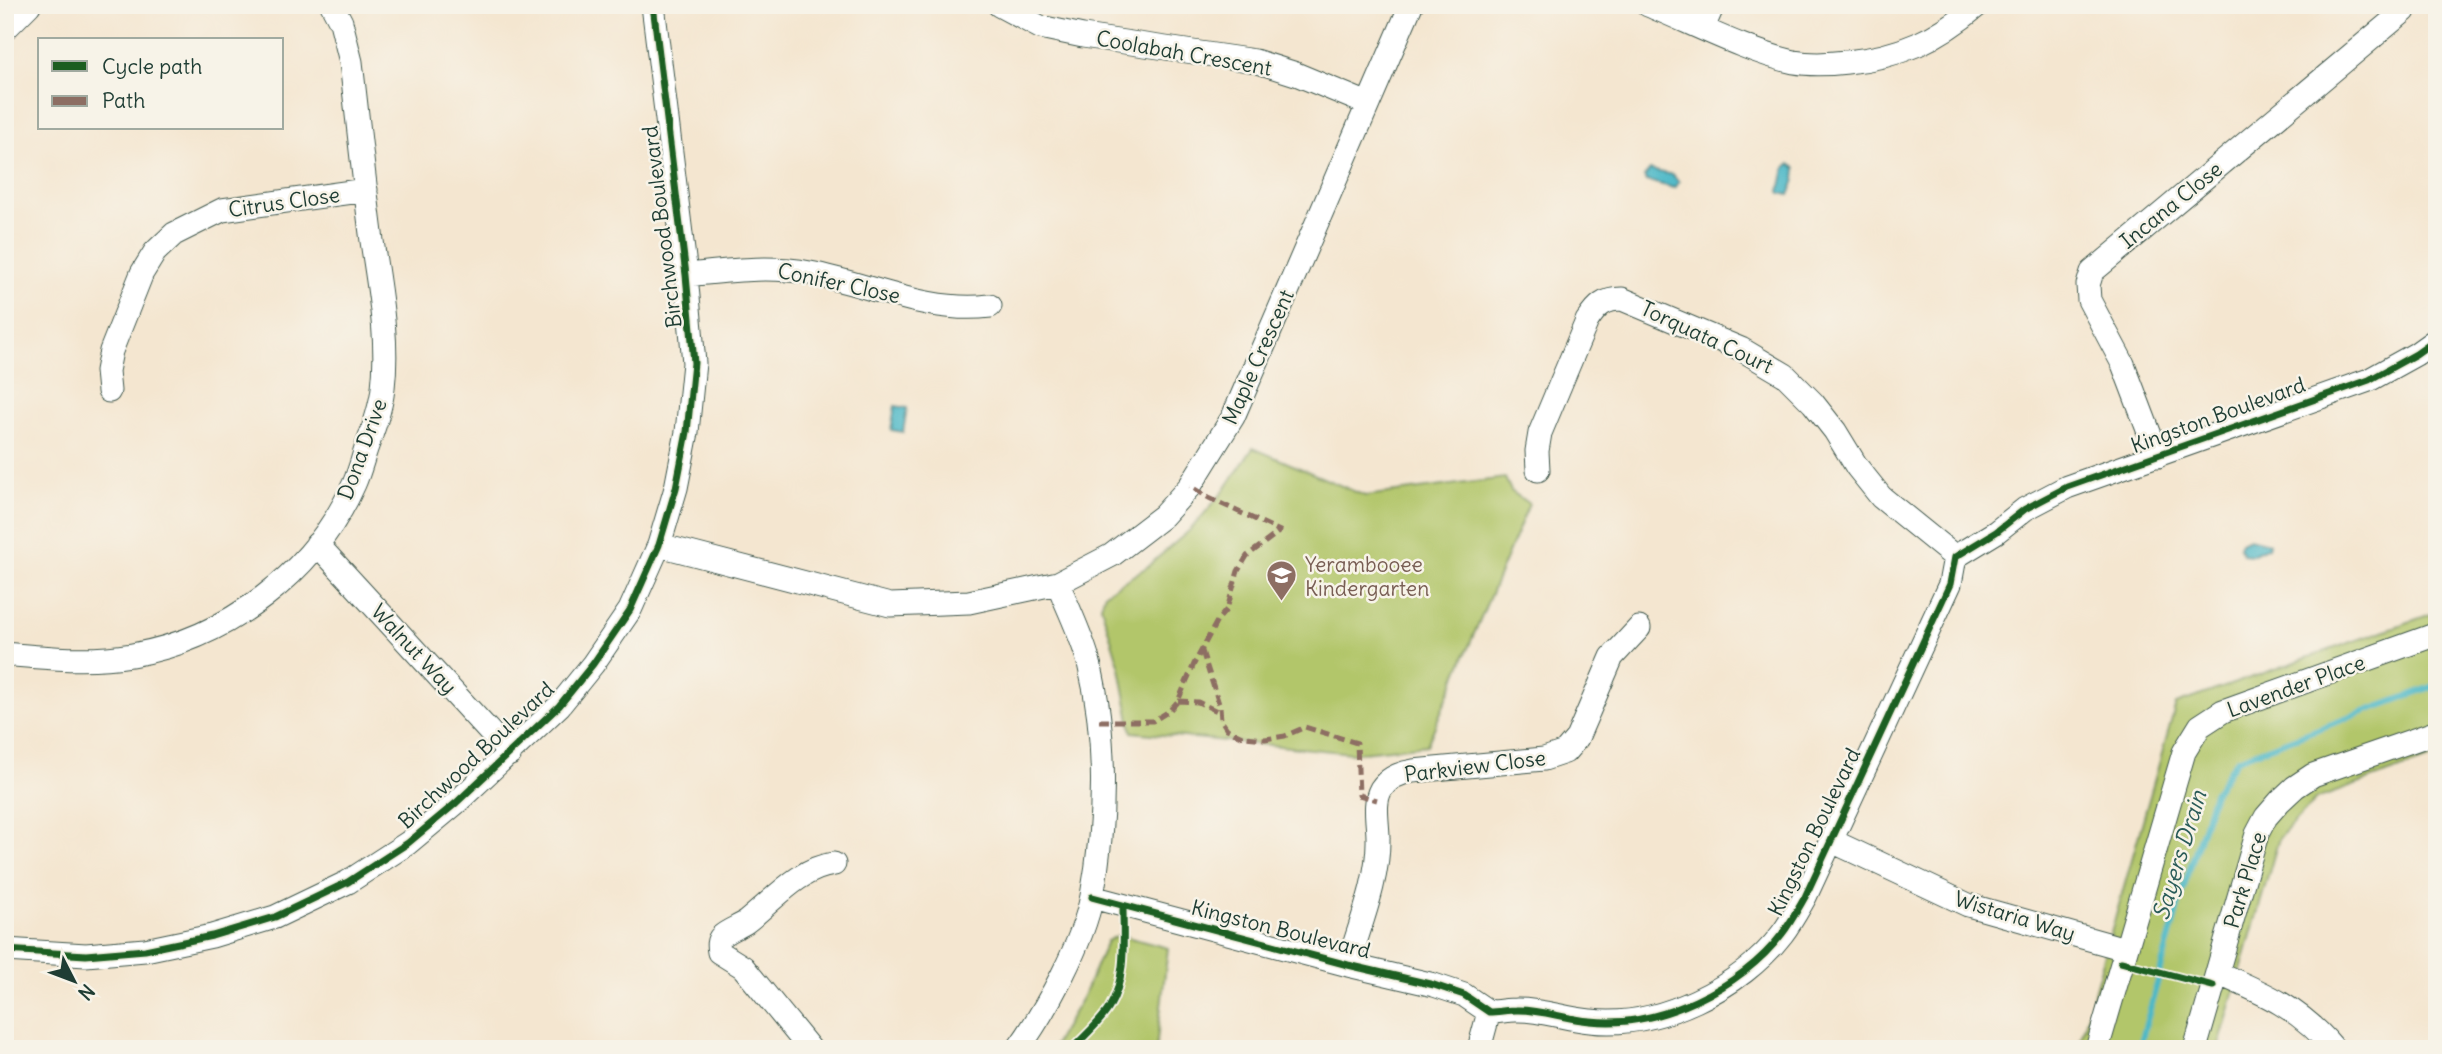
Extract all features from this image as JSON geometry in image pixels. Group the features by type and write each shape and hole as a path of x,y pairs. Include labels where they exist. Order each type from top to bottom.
{"street":[{"path":"5,29 29,5"},
{"name":"Dona Drive","path":"5,654 78,660 133,655 181,642 229,621 264,597 293,571 317,544 338,514 354,484 383,389 385,336 351,62 341,22 332,5"},
{"name":"Birchwood Boulevard","path":"5,950 86,955 145,950 212,936 275,916 348,882 408,843 510,754 559,706 593,664 630,610 659,545 676,488 687,432 694,363 653,5"},
{"name":"Coolabah Crescent","path":"999,5 1030,22 1083,36 1255,61 1296,74 1368,104"},
{"name":"Maple Crescent","path":"659,545 890,605 969,601 1058,583 1112,555 1163,516 1190,486 1233,418 1410,5"},
{"path":"1648,5 1787,60 1828,64 1877,59 1905,50 1937,36 1978,5"},
{"path":"1703,28 1713,5"},
{"name":"Incana Close","path":"2158,456 2123,364 2089,300 2088,285 2092,272 2404,11"},
{"name":"Citrus Close","path":"109,391 107,371 111,351 142,273 155,252 174,234 222,210 366,190"},
{"name":"Conifer Close","path":"686,275 757,268 782,269 811,273 948,307 990,306"},
{"name":"Torquata Court","path":"1538,470 1540,433 1587,321 1595,309 1608,299 1622,299 1741,349 1785,375 1813,403 1881,497 1955,556"},
{"name":"Kingston Boulevard","path":"1092,897 1444,988 1464,995 1489,1012 1518,1009 1592,1022 1643,1018 1685,1006 1716,991 1742,972 1782,934 1805,897 1950,584 1955,556 1996,532 2025,509 2067,487 2369,380 2437,339"},
{"name":"Walnut Way","path":"317,544 510,754"},
{"path":"1018,1049 1055,990 1074,949 1092,897 1103,795 1099,721 1088,661 1058,583"},
{"name":"Parkview Close","path":"1348,965 1376,868 1377,800 1381,789 1400,773 1544,759 1565,752 1577,738 1612,657 1639,628"},
{"name":"Lavender Place","path":"2097,1049 2184,752 2200,726 2224,711 2437,635"},
{"name":"Park Place","path":"2195,1049 2257,834 2280,801 2314,775 2437,732"},
{"name":"Wistaria Way","path":"1832,841 1968,905 2125,949"},
{"path":"810,1049 743,967 719,952 717,944 722,937 743,924 803,875 820,865 834,864"},
{"path":"2217,973 2271,996 2297,1012 2334,1049"},
{"path":"1479,1049 1489,1012"}],"green space":[{"path":"1253,448 1365,496 1505,478 1511,491 1529,504 1427,745 1352,753 1132,732 1120,668 1101,606 1105,593 1147,567 1191,529 1223,492"},
{"path":"2437,612 2437,756 2316,799 2279,838 2218,1049 2078,1049 2176,704"},
{"path":"1119,935 1168,948 1156,1049 1052,1049 1083,996 1107,941"}],"water":[{"path":"1790,164 1796,168 1789,195 1780,191 1785,168"},
{"path":"1650,170 1673,175 1679,182 1675,188 1647,181 1644,177"},
{"path":"895,406 907,408 903,432 891,430"},
{"path":"2249,538 2269,543 2268,547 2252,555 2243,554 2239,546"}],"waterway":[{"name":"Sayers Drain","path":"2139,1049 2182,893 2214,793 2237,759 2437,685"}],"marked path":[{"path":"1099,721 1153,721 1169,711 1178,701 1194,664 1217,621 1227,609 1238,571 1247,556 1280,531 1209,498 1190,486"},
{"path":"1202,651 1220,707 1221,720 1227,729 1244,737 1265,739 1285,736 1305,727 1357,743 1359,795 1377,800"},
{"path":"1178,701 1198,702 1221,713"}],"cycle path":[{"path":"5,950 86,955 145,950 212,936 275,917 348,882 408,843 456,803 559,706 593,664 630,610 659,545 676,488 687,432 694,363 653,5"},
{"path":"1092,897 1434,985 1464,995 1489,1012 1525,1010 1581,1020 1616,1022 1670,1011 1696,1001 1744,972 1765,954 1797,911 1950,584 1955,557 1996,532 2025,509 2067,487 2369,380 2437,339"},
{"path":"1072,1049 1101,1019 1115,996 1123,958 1123,906"},
{"path":"2121,962 2213,986"}],"place":[{"name":"Yerambooee Kindergarten","path":"1282,603"}]}
